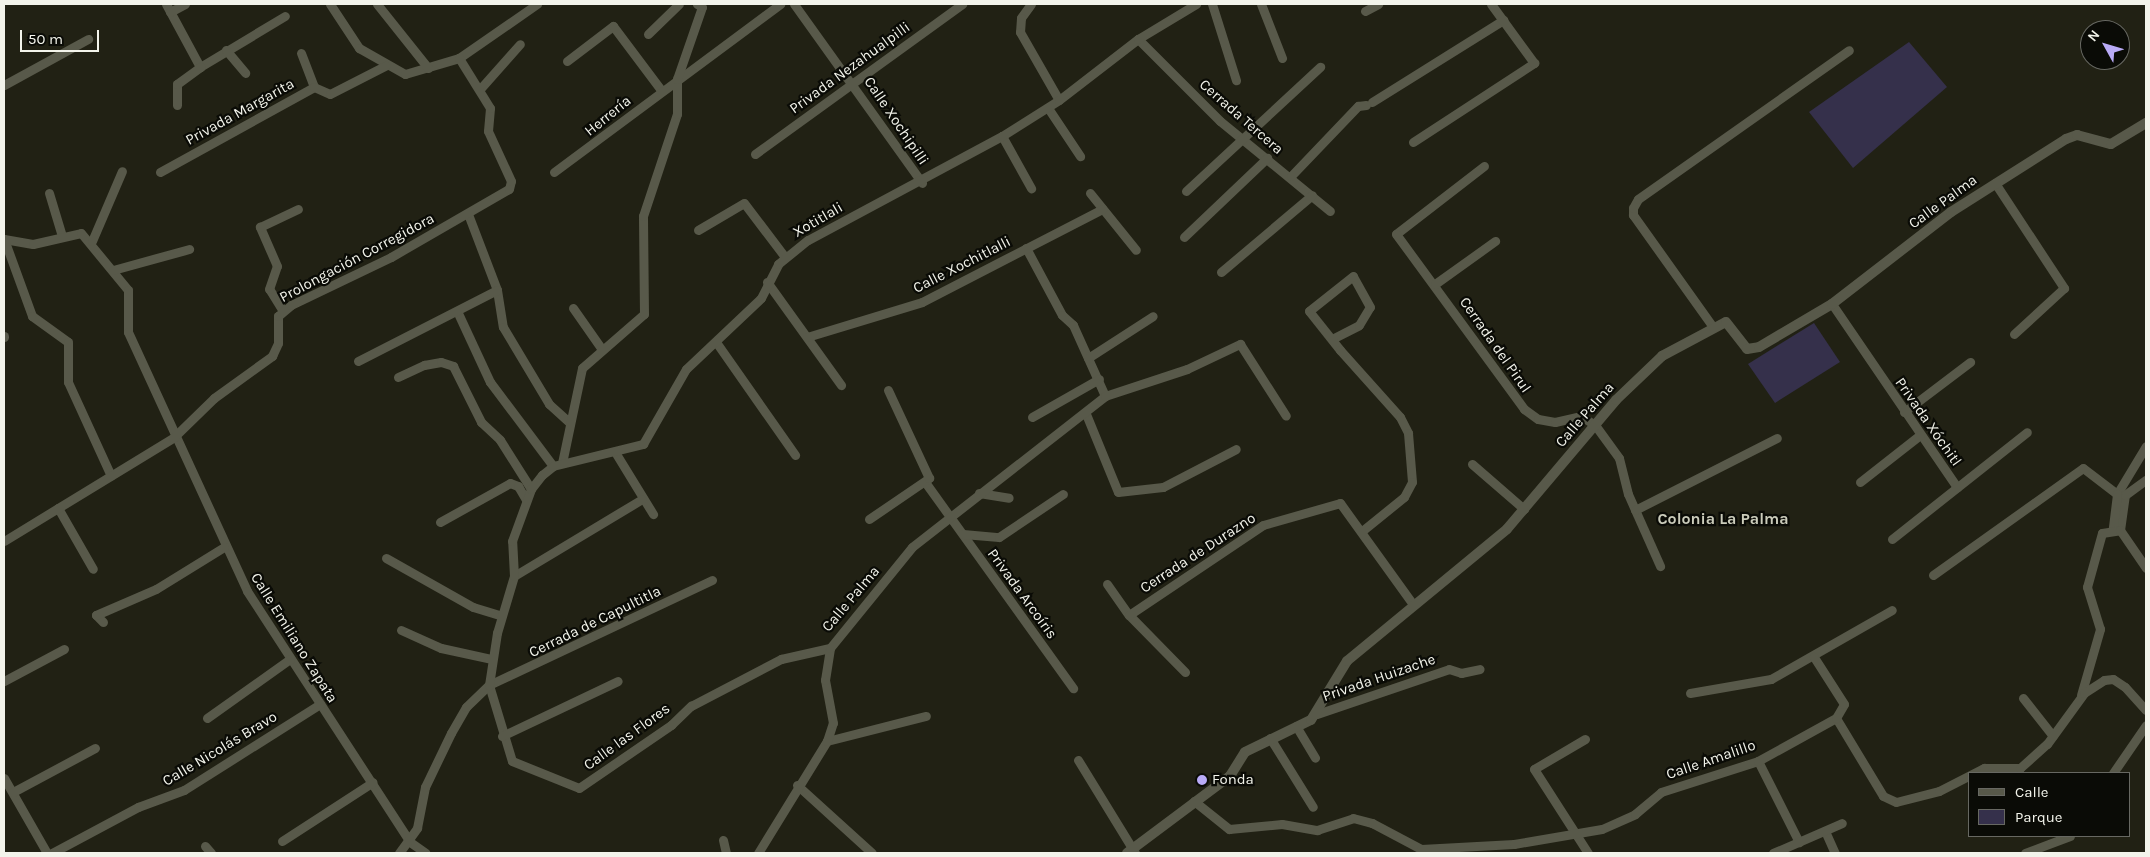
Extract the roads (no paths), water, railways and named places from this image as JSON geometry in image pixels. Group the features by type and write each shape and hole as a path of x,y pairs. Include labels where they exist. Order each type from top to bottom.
{"street":[{"path":"166,4 200,67"},
{"path":"170,12 185,4"},
{"path":"330,4 359,48 385,66 405,74 460,58 537,4"},
{"path":"378,4 428,68"},
{"path":"648,34 678,4"},
{"name":"Herrería","path":"554,172 661,90 780,4"},
{"name":"Calle Xochipilli","path":"794,4 854,83 922,183"},
{"name":"Privada Nezahualpilli","path":"755,154 962,4"},
{"path":"1030,4 1021,18 1020,32 1059,100"},
{"path":"1138,39 1196,4"},
{"path":"1212,4 1236,80"},
{"path":"1261,4 1282,58"},
{"path":"1365,11 1378,4"},
{"path":"1413,142 1534,63 1491,4"},
{"path":"398,377 424,365 441,362 453,366 481,422 500,440 531,489 558,465 580,374 601,348 636,325 644,314 642,216 677,114 677,79 701,5"},
{"path":"177,105 177,84 226,50 285,16"},
{"path":"1291,176 1358,106 1369,103 1503,20"},
{"path":"567,61 613,26 661,90"},
{"name":"Xotitlali","path":"558,465 643,444 678,381 761,298 767,282 785,257 830,227 922,183 1048,108 1138,39"},
{"name":"Cerrada Tercera","path":"1138,39 1243,139 1291,176 1330,211"},
{"path":"4,85 88,40"},
{"path":"480,89 520,44"},
{"path":"226,50 244,73"},
{"path":"1713,328 1633,215 1632,208 1638,199 1850,50"},
{"path":"301,53 314,87"},
{"name":"Prolongación Corregidora","path":"4,541 173,438 214,398 272,356 278,344 278,316 283,311 468,214 511,185 490,140 490,108 460,58"},
{"name":"Privada Margarita","path":"160,172 314,87 330,94 385,66"},
{"path":"1186,191 1320,67"},
{"path":"1048,108 1080,156"},
{"name":"Calle Palma","path":"1317,714 1347,661 1412,603 1507,529 1595,425 1662,356 1726,322 1747,349 1753,350 1832,304 1996,183 2066,138 2077,135 2111,144 2122,140 2146,124"},
{"path":"1002,136 1031,188"},
{"path":"1184,237 1267,158"},
{"name":"Cerrada del Pirul","path":"1484,166 1396,234 1435,284 1524,409 1538,419 1555,422 1581,416 1595,425"},
{"path":"92,241 122,171"},
{"path":"1996,183 2064,288 2014,334"},
{"path":"49,193 62,236"},
{"path":"1090,193 1136,250"},
{"path":"1221,272 1312,195"},
{"path":"698,230 744,203 785,257"},
{"path":"283,311 269,289 277,266 260,227 298,209"},
{"name":"Calle Xochitlalli","path":"807,337 922,302 1102,209"},
{"path":"468,214 497,290 503,327 522,363 549,404 569,422"},
{"path":"4,239 26,245 81,233 92,241 113,270 189,249"},
{"path":"4,239 32,316 68,342 68,382 111,476"},
{"path":"1435,284 1495,240"},
{"path":"1026,248 1088,358 1105,396 1240,344 1286,416"},
{"name":"Calle Emiliano Zapata","path":"113,270 128,290 128,332 173,438 224,547 290,659 373,782 410,842"},
{"path":"1332,339 1359,325 1370,307 1353,276 1309,311 1332,339 1400,417 1408,433 1410,490 1362,531"},
{"path":"767,282 841,385"},
{"path":"358,361 497,290"},
{"name":"Privada Xóchitl","path":"1832,304 1956,487 1892,539"},
{"path":"573,308 601,348"},
{"path":"456,312 490,382 558,465"},
{"path":"1088,358 1153,316"},
{"path":"716,342 795,455"},
{"path":"1904,412 1970,362"},
{"path":"1032,417 1099,379"},
{"path":"869,519 925,482 929,474 888,390"},
{"name":"Calle Palma","path":"758,853 797,785 827,741 833,723 826,680 830,648 912,547 950,515 1086,414 1105,396"},
{"path":"1086,414 1118,492 1163,487 1236,449"},
{"path":"1595,425 1619,458 1635,510 1660,566"},
{"path":"1956,487 2027,432"},
{"path":"1860,482 1920,435"},
{"path":"1635,510 1778,438"},
{"path":"2146,446 2117,494 2117,530 2146,568"},
{"path":"615,452 652,514"},
{"path":"1472,464 1524,509"},
{"path":"1933,575 2075,470 2089,470 2117,494"},
{"path":"2079,702 2100,629 2088,596 2088,577 2097,541 2117,530 2125,495 2146,480"},
{"path":"440,522 510,482 518,486 526,500"},
{"path":"925,482 950,515"},
{"name":"Calle las Flores","path":"531,489 512,541 514,576 491,659 489,685 502,736 512,761 580,788 671,725 691,706 781,659 830,648"},
{"path":"979,494 1009,498"},
{"path":"963,534 1000,537 1063,494"},
{"path":"514,576 642,499"},
{"name":"Cerrada de Durazno","path":"1129,615 1263,525 1340,504 1362,531 1412,603"},
{"path":"58,508 93,569"},
{"name":"Privada Arcoíris","path":"950,515 1073,688"},
{"path":"103,622 96,614 156,589 224,547"},
{"path":"386,558 473,607 502,616"},
{"name":"Cerrada de Capultitla","path":"410,842 436,762 466,707 489,685 712,580"},
{"path":"1107,584 1129,615 1185,672"},
{"path":"1690,693 1757,685 1799,660 1814,657 1892,610"},
{"path":"401,630 441,648 491,659"},
{"path":"4,682 64,649"},
{"path":"1814,657 1844,704 1836,718 1883,796 1896,802 1939,791 1968,776"},
{"path":"207,718 290,659"},
{"name":"Privada Huizache","path":"1317,714 1449,669 1461,673 1480,669"},
{"path":"1976,772 1984,768 2020,768 2053,736 2092,685 2114,679 2146,710"},
{"path":"502,736 618,681"},
{"path":"2023,698 2053,736"},
{"name":"Calle Nicolás Bravo","path":"52,853 138,807 184,790 320,704"},
{"path":"1078,760 1132,852 1194,801 1230,776 1245,752 1317,714"},
{"path":"827,741 926,716"},
{"name":"Calle Amalillo","path":"1194,801 1229,829 1282,824 1317,830 1353,818 1372,823 1423,851 1514,844 1573,830 1619,823 1660,792 1758,760 1836,718"},
{"path":"2114,772 2146,725"},
{"path":"1296,726 1315,758"},
{"path":"1270,738 1313,807"},
{"path":"1585,739 1534,769 1588,853"},
{"path":"13,792 96,748"},
{"path":"1758,760 1799,842"},
{"path":"4,780 13,792 47,853"},
{"path":"282,841 373,782"},
{"path":"797,785 872,853"},
{"path":"1773,853 1842,823"},
{"path":"1825,831 1835,853"},
{"path":"2025,853 2067,837"},
{"path":"723,840 726,853"},
{"path":"400,853 410,842 426,853"}],"place":[{"name":"Fonda","path":"1202,780"}],"district":[{"name":"Colonia La Palma","path":"1723,519"}]}
